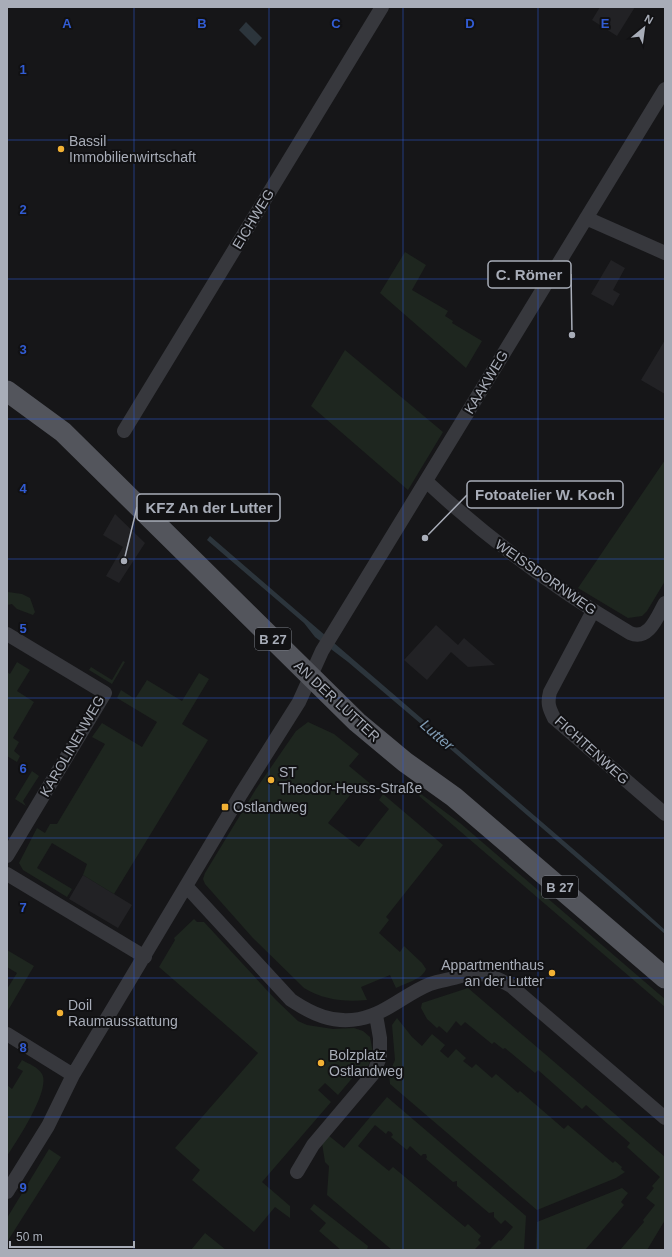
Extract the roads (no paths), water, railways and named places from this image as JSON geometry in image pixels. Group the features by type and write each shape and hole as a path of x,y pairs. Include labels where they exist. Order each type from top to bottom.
{"main road":[{"name":"AN DER LUTTER","path":"7,391 45,417 63,432 357,722 405,762 454,797 665,978"}],"street":[{"name":"EICHWEG","path":"124,431 382,7"},
{"name":"KAAKWEG","path":"7,1192 48,1126 74,1075 240,794 299,702 322,651 665,89"},
{"path":"586,218 665,253"},
{"name":"WEISSDORNWEG","path":"426,481 482,531 527,567 593,611 630,633 636,636 643,635 648,631 665,603"},
{"name":"FICHTENWEG","path":"593,611 550,692 548,702 550,710 554,718 665,814"},
{"name":"KAROLINENWEG","path":"7,634 105,693 7,856"},
{"path":"7,874 145,957"},
{"path":"186,886 290,1000 311,1014 329,1019 358,1020 376,1015 429,984 470,973 492,976 512,986 665,1118"},
{"path":"297,1172 313,1145 374,1074 380,1057 376,1015"},
{"path":"7,1034 74,1075"}],"water":[{"path":"246,22 262,38 255,46 239,30"},
{"name":"Lutter","path":"210,536 623,892 665,930 665,934 348,662 315,637 304,623 207,540"}],"place":[{"name":"Bassil Immobilienwirtschaft","path":"61,149"},
{"name":"C. Römer","path":"572,335"},
{"name":"Fotoatelier W. Koch","path":"425,538"},
{"name":"KFZ An der Lutter","path":"124,561"},
{"name":"ST Theodor-Heuss-Straße","path":"271,780"},
{"name":"Ostlandweg","path":"225,807"},
{"name":"Appartmenthaus an der Lutter","path":"552,973"},
{"name":"Doil Raumausstattung","path":"60,1013"},
{"name":"Bolzplatz Ostlandweg","path":"321,1063"}]}
